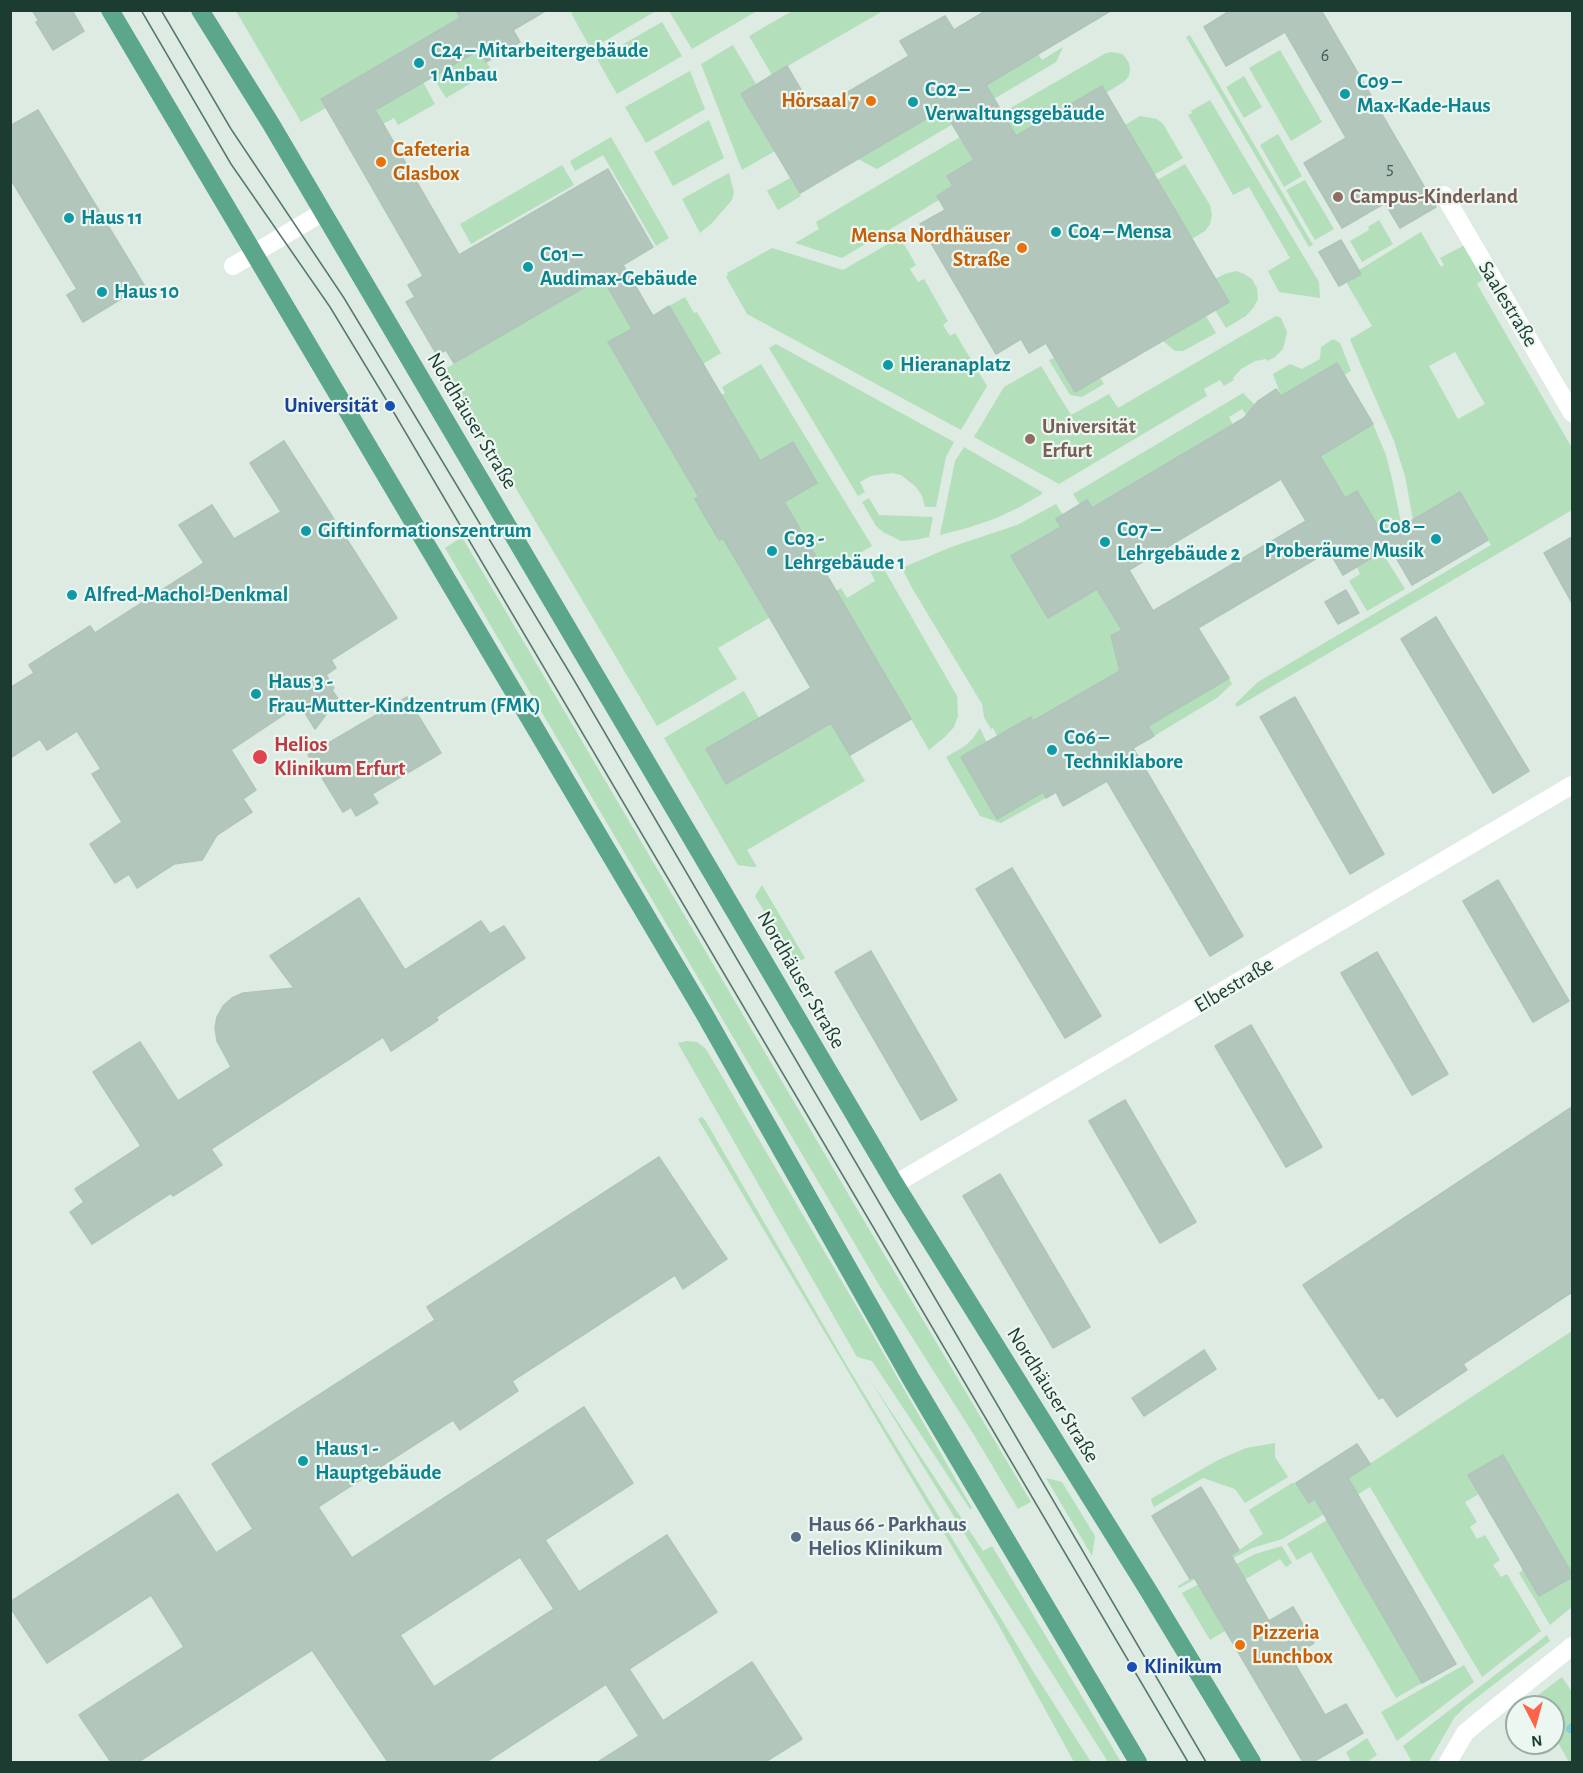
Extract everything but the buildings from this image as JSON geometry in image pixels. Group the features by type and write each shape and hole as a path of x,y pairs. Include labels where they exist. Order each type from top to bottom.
{"main road":[{"path":"110,10 705,1015 911,1379 1138,1762"},
{"name":"Nordhäuser Straße","path":"200,10 323,212 895,1184 1142,1580 1252,1762"}],"street":[{"name":"Saalestraße","path":"1444,195 1572,413"},
{"path":"233,266 323,212"},
{"name":"Elbestraße","path":"895,1184 1572,785"},
{"path":"1448,1762 1465,1733 1572,1646"}],"green space":[{"path":"456,10 460,18 321,98 326,108 301,122 236,11"},
{"path":"576,10 656,11 591,49 571,13"},
{"path":"669,11 757,11 692,49"},
{"path":"792,11 883,11 772,75 749,36"},
{"path":"662,22 682,56 617,94 597,59"},
{"path":"1190,35 1313,245 1309,247 1186,37"},
{"path":"733,45 756,84 741,94 775,151 742,170 701,64"},
{"path":"1063,47 1056,62 994,99 986,85 1038,54 1042,60"},
{"path":"479,50 492,71 446,98 433,77"},
{"path":"1280,50 1322,122 1291,141 1249,68"},
{"path":"1106,53 1123,54 1129,63 1129,76 1125,81 1106,93 1101,86 1016,136 1002,113"},
{"path":"690,71 705,109 646,143 625,107"},
{"path":"1244,76 1262,107 1244,118 1226,87"},
{"path":"423,82 435,104 398,125 394,118 383,124 375,110"},
{"path":"1210,100 1319,282 1320,298 1279,292 1268,271 1290,258 1249,187 1233,195 1188,115"},
{"path":"941,110 953,124 877,169 858,159"},
{"path":"1140,116 1157,119 1163,124 1183,158 1154,175 1125,125"},
{"path":"709,120 724,158 673,186 654,152"},
{"path":"1278,134 1302,176 1284,187 1260,145"},
{"path":"611,137 669,238 656,246 603,155 575,171 570,161"},
{"path":"960,137 974,160 953,186 937,195 939,200 842,258 795,243 819,229 816,222"},
{"path":"1185,164 1210,205 1212,215 1205,231 1192,239 1157,180"},
{"path":"562,165 574,185 471,244 460,224"},
{"path":"729,173 734,192 732,200 700,233 682,199"},
{"path":"790,178 801,196 778,210 767,191"},
{"path":"1305,180 1334,229 1315,240 1286,190"},
{"path":"1379,220 1393,244 1362,262 1350,241 1369,230 1368,227"},
{"path":"1421,232 1441,267 1444,265 1440,258 1465,245 1485,278 1477,284 1572,448 1572,510 1237,707 1235,704 1258,682 1491,545 1460,493 1413,520 1405,476 1394,441 1350,339 1372,326 1346,282 1361,274 1359,270","holes":["1455,352 1485,404 1458,419 1429,366"]},
{"path":"900,237 916,265 910,269 918,282 924,279 948,321 943,325 950,336 955,333 987,386 961,430 747,314 726,277 727,273 772,248 843,270"},
{"path":"1236,271 1252,279 1257,288 1258,299 1246,316 1226,328 1215,310 1229,302 1215,279"},
{"path":"602,277 632,329 608,343 699,497 695,499 723,538 769,618 718,648 737,679 657,726 445,369"},
{"path":"685,297 694,313 697,312 721,353 703,364 669,306"},
{"path":"1206,316 1216,333 1183,351 1175,351 1163,341"},
{"path":"1276,316 1281,318 1287,332 1283,349 1275,357 1267,361 1266,359 1255,361 1241,369 1233,378 1234,380 1224,386 1220,380 1204,389 1207,396 1059,484 974,437 1004,387 1041,366 1071,415 1109,394 1118,408"},
{"path":"1333,339 1340,343 1351,371 1344,375 1336,363 1281,396 1273,374 1290,364 1302,369 1320,359 1321,347"},
{"path":"776,344 954,442 946,457 936,507 925,507 916,487 901,475 892,473 871,476 860,482 865,492 858,496 769,348"},
{"path":"1054,358 1075,392 1100,378 1104,384 1082,397 1070,395 1049,360"},
{"path":"761,364 872,546 829,571 824,561 820,563 784,502 817,482 793,442 760,461 721,395 725,393 722,387"},
{"path":"1243,393 1255,405 1247,416 1242,409 1229,417 1233,425 1092,508 1080,505 1073,494"},
{"path":"1373,424 1386,455 1402,527 1384,537 1357,491 1345,498 1320,456"},
{"path":"964,447 1042,494 994,519 940,535 955,461"},
{"path":"869,498 879,515 933,517 929,537 901,541 883,532 876,526 862,502"},
{"path":"1056,504 1063,515 1056,519 1061,527 1011,556 1048,618 1097,589 1122,630 1111,637 1123,684 1094,686 1033,721 997,736 984,717 982,704 902,568 951,547 1017,525"},
{"path":"462,537 1031,1502 1018,1509 879,1285 445,548"},
{"path":"1382,552 1405,589 1367,611 1349,581 1360,574 1357,567"},
{"path":"881,564 957,696 958,716 954,727 929,750 836,591 841,588 847,598 875,581 870,571"},
{"path":"1229,678 1232,684 1217,698 1154,736 1148,726"},
{"path":"744,691 759,718 706,749 726,784 831,723 865,781 747,850 757,867 738,865 664,738"},
{"path":"980,728 987,743 961,757 996,818 1043,792 1046,798 1001,823 980,816 946,757 965,746"},
{"path":"762,885 805,958 795,964 755,896"},
{"path":"697,1042 706,1049 972,1508 970,1509 872,1361 857,1357 678,1043"},
{"path":"702,1117 846,1364 1031,1668 1091,1762 1074,1762 998,1624 698,1119"},
{"path":"1572,1331 1572,1574 1503,1455 1468,1475 1479,1494 1465,1502 1477,1522 1470,1527 1477,1539 1485,1535 1500,1560 1493,1565 1501,1577 1507,1574 1541,1631 1482,1677 1370,1487 1282,1539 1252,1548 1179,1588 1178,1586 1263,1534 1249,1510 1292,1483 1296,1483 1310,1503"},
{"path":"869,1378 983,1551 992,1546 1121,1762 1108,1762"},
{"path":"1275,1443 1275,1457 1288,1477 1245,1503 1235,1489 1203,1478 1154,1507 1151,1499 1218,1460 1246,1448"},
{"path":"1046,1478 1062,1482 1095,1536 1092,1556"},
{"path":"1327,1520 1422,1683 1396,1698 1311,1552 1297,1560 1287,1544"},
{"path":"1282,1546 1292,1563 1286,1567 1280,1559 1208,1601 1225,1631 1210,1640 1182,1593 1255,1554"},
{"path":"1523,1569 1539,1596 1572,1577 1572,1607 1550,1625 1519,1573"},
{"path":"1547,1635 1550,1641 1466,1706 1454,1718 1429,1762 1412,1762 1403,1746"},
{"path":"1464,1665 1474,1682 1397,1741 1381,1712"},
{"path":"1562,1677 1572,1692 1572,1762 1569,1762 1565,1755 1565,1695 1538,1695"},
{"path":"1367,1738 1377,1755 1367,1762 1351,1762 1346,1752"}],"tram line":[{"path":"141,10 231,164 330,307 390,406 1188,1762"},
{"path":"161,10 231,129 344,298 574,680 1206,1762"}],"place":[{"name":"C24 – Mitarbeitergebäude 1 Anbau","path":"419,63"},
{"name":"C09 – Max-Kade-Haus","path":"1345,94"},
{"name":"Hörsaal 7","path":"871,101"},
{"name":"C02 – Verwaltungsgebäude","path":"913,102"},
{"name":"Cafeteria Glasbox","path":"381,162"},
{"name":"Campus-Kinderland","path":"1338,197"},
{"name":"Haus 11","path":"69,218"},
{"name":"C04 – Mensa","path":"1056,232"},
{"name":"Mensa Nordhäuser Straße","path":"1022,248"},
{"name":"C01 – Audimax-Gebäude","path":"528,267"},
{"name":"Haus 10","path":"102,292"},
{"name":"Hieranaplatz","path":"888,365"},
{"name":"Universität","path":"390,406"},
{"name":"Universität Erfurt","path":"1030,439"},
{"name":"Giftinformationszentrum","path":"306,531"},
{"name":"C08 – Proberäume Musik","path":"1436,539"},
{"name":"C07 – Lehrgebäude 2","path":"1105,542"},
{"name":"C03 - Lehrgebäude 1","path":"772,551"},
{"name":"Alfred-Machol-Denkmal","path":"72,595"},
{"name":"Haus 3 - Frau-Mutter-Kindzentrum (FMK)","path":"256,694"},
{"name":"C06 – Techniklabore","path":"1052,750"},
{"name":"Helios Klinikum Erfurt","path":"260,757"},
{"name":"Haus 1 - Hauptgebäude","path":"303,1461"},
{"name":"Haus 66 - Parkhaus Helios Klinikum","path":"796,1537"},
{"name":"Pizzeria Lunchbox","path":"1240,1645"},
{"name":"Klinikum","path":"1132,1667"}]}
